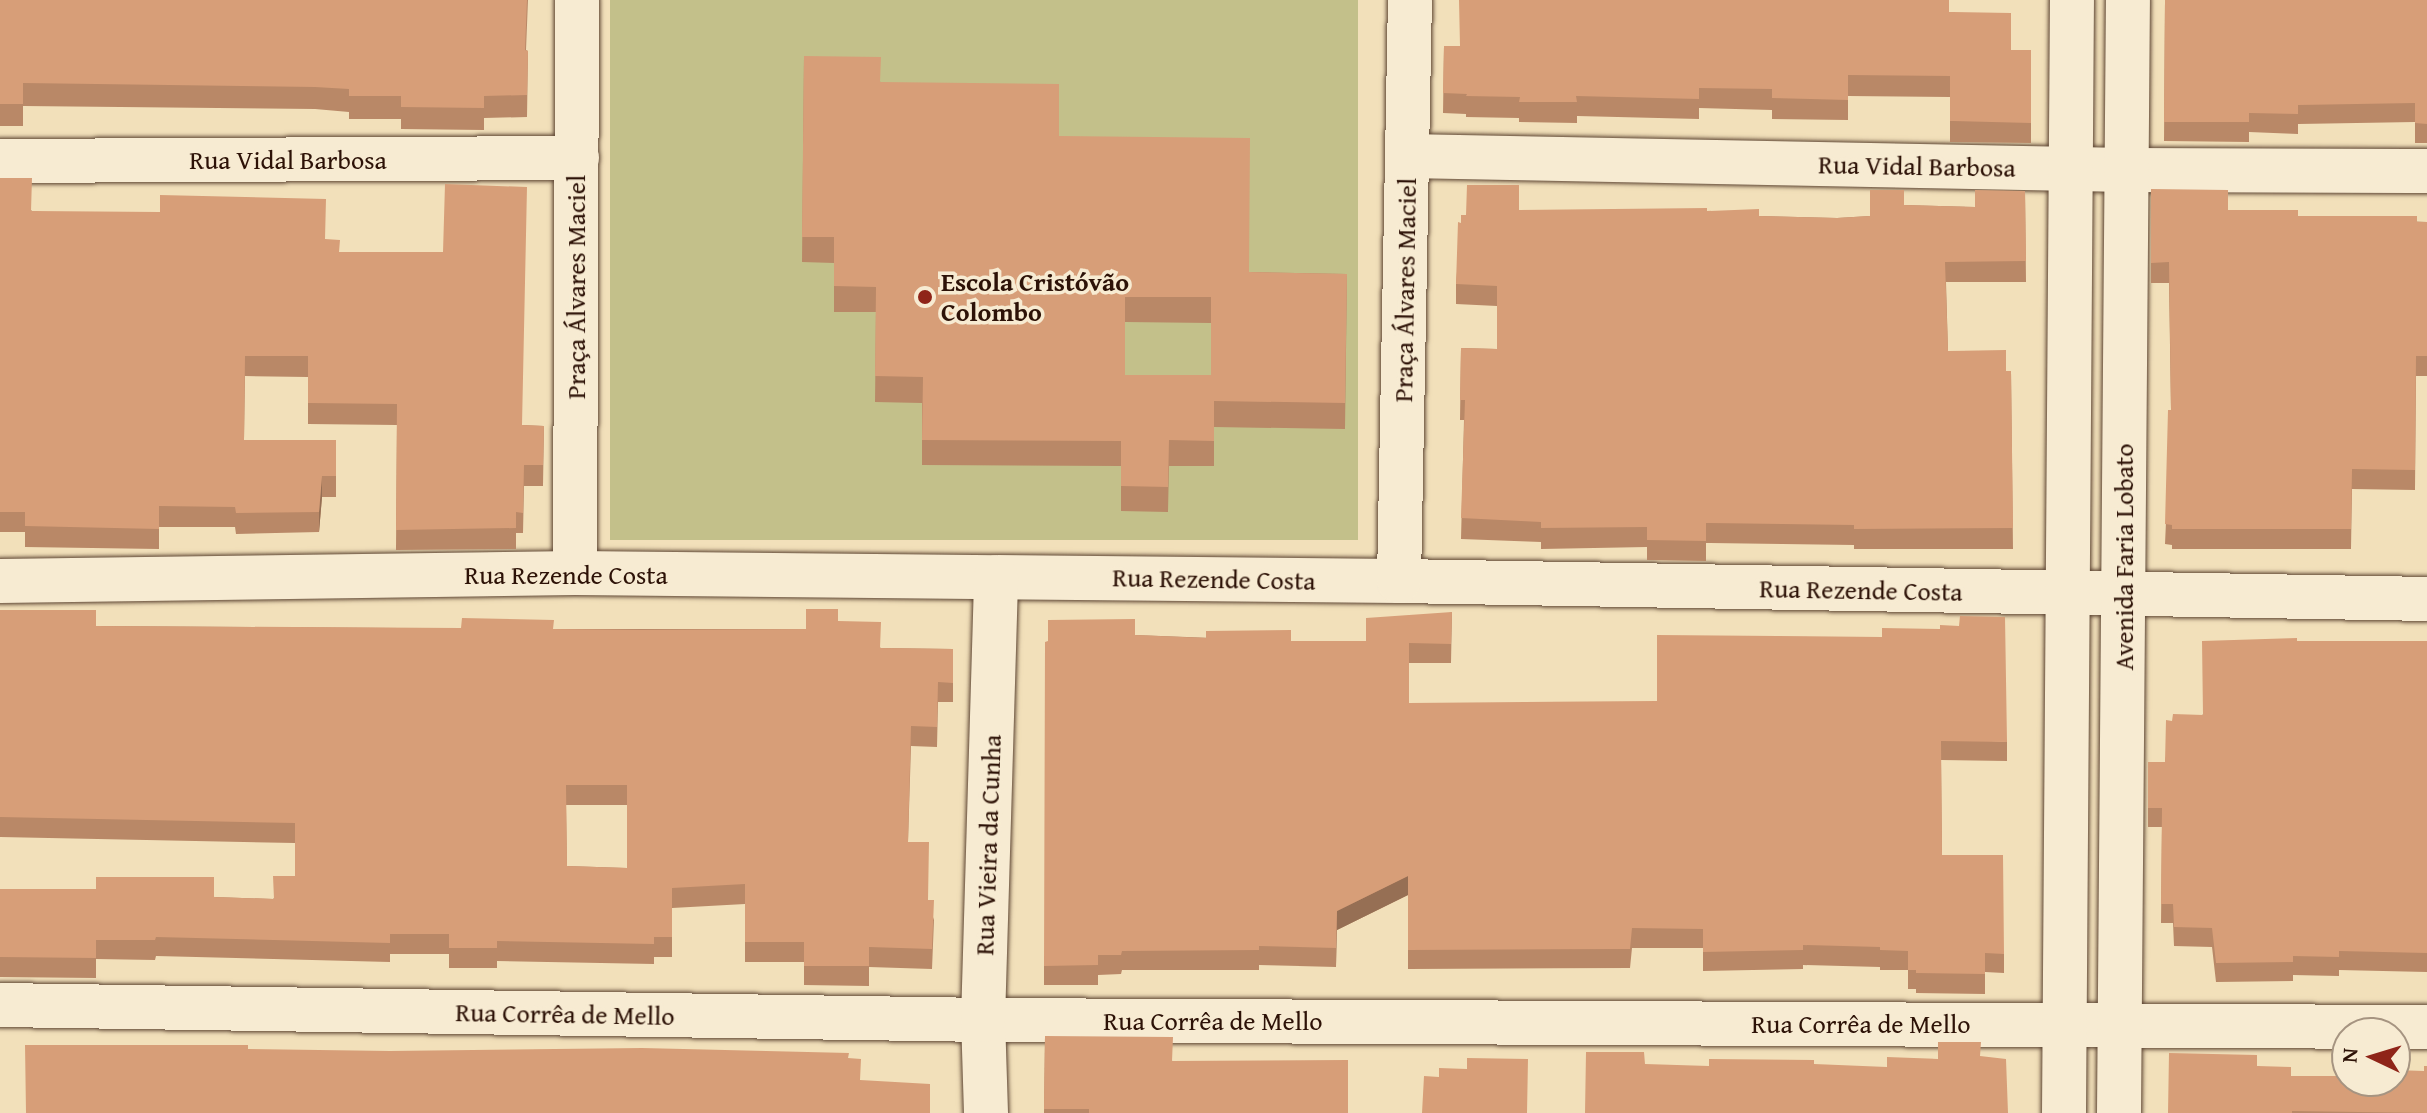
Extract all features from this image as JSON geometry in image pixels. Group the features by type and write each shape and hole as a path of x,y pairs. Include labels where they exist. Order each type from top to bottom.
{"street":[{"name":"Praça Álvares Maciel","path":"575,573 577,0"},
{"name":"Praça Álvares Maciel","path":"1399,581 1410,0"},
{"path":"2064,1113 2072,0"},
{"name":"Avenida Faria Lobato","path":"2119,1113 2128,0"},
{"name":"Rua Vidal Barbosa","path":"1407,156 2127,170 2427,171"},
{"name":"Rua Vidal Barbosa","path":"0,161 577,158"},
{"name":"Rua Rezende Costa","path":"0,581 575,573 1399,581 2427,599"},
{"name":"Rua Vieira da Cunha","path":"986,1113 983,1020 996,577"},
{"name":"Rua Corrêa de Mello","path":"0,1005 983,1020 2427,1027"}],"shaded area":[{"path":"610,0 1358,0 1358,540 610,540"}],"building":[{"path":"0,0 527,0 527,95 484,96 484,108 401,107 401,96 349,96 349,89 23,83 23,104 0,104"},
{"path":"1459,0 1949,0 1949,12 2011,13 2011,50 2031,50 2031,123 1950,121 1950,76 1848,75 1848,100 1772,98 1772,89 1699,88 1699,99 1576,96 1577,102 1519,102 1520,97 1443,93 1444,46 1460,46"},
{"path":"2165,0 2427,0 2427,124 2415,123 2415,103 2298,105 2298,114 2249,113 2249,122 2164,122"},
{"name":"Escola Cristóvão Colombo","path":"804,56 881,57 880,82 1059,84 1059,136 1250,138 1249,272 1347,274 1345,403 1214,401 1214,441 1169,440 1168,487 1121,486 1121,441 922,440 923,377 875,376 876,287 834,286 834,237 802,237","holes":["1125,297 1211,297 1211,375 1125,375"]},
{"path":"0,178 32,178 31,211 160,212 160,195 326,199 325,239 340,240 339,252 443,252 445,184 527,187 522,425 544,426 543,465 524,465 523,513 516,512 516,528 396,530 397,404 308,403 308,356 245,356 244,440 336,440 336,476 322,476 319,512 236,513 235,507 159,506 159,529 25,526 25,512 0,512"},
{"path":"1467,185 1519,185 1519,210 1759,209 1759,216 1837,218 1870,216 1870,190 1904,190 1904,205 1975,207 1975,190 2025,191 2026,261 1945,262 1948,351 2006,350 2006,371 2011,371 2013,528 1854,529 1854,525 1706,523 1706,541 1647,540 1647,527 1541,528 1541,522 1461,518 1465,400 1460,400 1461,348 1497,349 1497,286 1456,284 1458,222 1461,223 1461,215 1466,215"},
{"path":"2151,189 2228,190 2228,210 2298,210 2298,216 2417,216 2417,222 2427,222 2427,356 2416,356 2415,470 2352,469 2351,529 2172,529 2172,525 2165,524 2168,410 2171,410 2169,262 2151,263"},
{"path":"806,609 838,609 838,621 881,622 880,648 953,649 953,683 938,682 937,727 911,726 908,842 929,842 928,900 934,900 932,949 869,947 869,966 804,966 804,942 745,942 745,884 672,888 672,937 654,937 654,944 497,941 497,948 449,948 449,934 390,934 390,943 156,937 155,940 96,940 96,958 0,957 0,889 96,889 96,877 214,877 214,897 274,899 273,876 295,876 295,823 0,817 0,610 96,610 96,626 461,628 462,618 554,620 553,629 806,629","holes":["566,785 627,785 627,868 567,866"]},
{"path":"1452,612 1451,644 1409,643 1409,703 1657,701 1657,635 1882,637 1882,628 1940,629 1940,625 1959,626 1960,616 2005,617 2007,742 1941,741 1942,855 2003,855 2004,954 1985,953 1985,974 1916,973 1916,970 1908,970 1908,951 1803,945 1803,950 1703,952 1703,929 1632,928 1630,949 1408,950 1408,876 1337,911 1336,948 1259,946 1259,950 1122,951 1121,955 1098,955 1098,965 1044,966 1045,642 1048,641 1048,620 1135,619 1135,635 1206,638 1206,631 1291,630 1291,641 1366,641 1366,618"},
{"path":"2297,638 2297,641 2427,641 2427,953 2339,951 2339,957 2293,956 2293,962 2216,963 2212,928 2174,927 2173,904 2161,904 2162,808 2148,808 2148,762 2165,762 2166,720 2172,721 2173,714 2203,715 2202,641"},
{"path":"1045,1036 1173,1037 1172,1061 1348,1060 1348,1113 1089,1113 1089,1109 1044,1109"},
{"path":"1938,1042 1981,1042 1980,1056 2006,1059 2008,1113 1585,1113 1586,1052 1644,1052 1645,1064 1709,1066 1709,1059 1814,1060 1814,1064 1887,1067 1887,1057 1938,1059"},
{"path":"25,1045 248,1045 248,1049 390,1051 642,1048 849,1053 848,1058 861,1059 860,1080 930,1084 930,1113 26,1113"},
{"path":"2169,1053 2257,1055 2257,1066 2291,1067 2291,1076 2331,1076 2331,1097 2411,1097 2411,1071 2424,1071 2424,1066 2427,1066 2427,1113 2168,1113"},
{"path":"1467,1058 1528,1059 1527,1113 1422,1113 1424,1076 1439,1077 1439,1068 1467,1069"}],"place":[{"name":"Escola Cristóvão Colombo","path":"925,297"}]}
